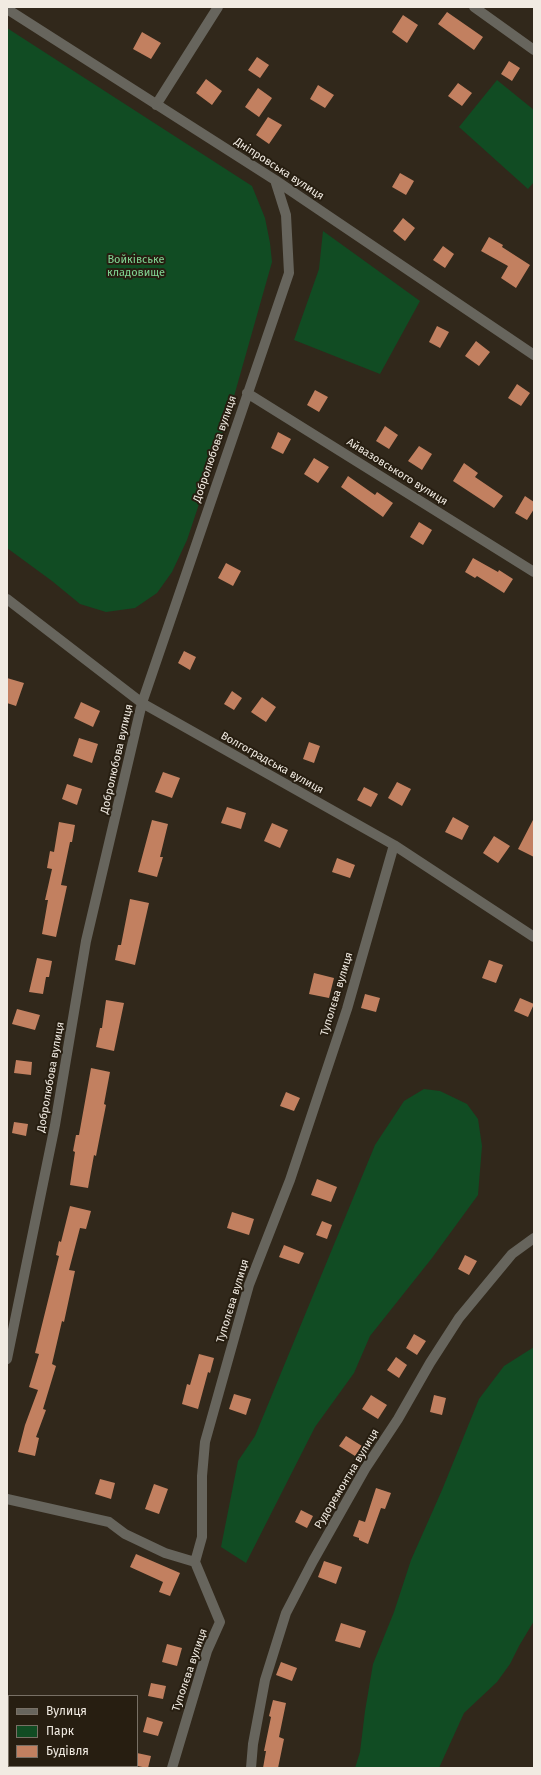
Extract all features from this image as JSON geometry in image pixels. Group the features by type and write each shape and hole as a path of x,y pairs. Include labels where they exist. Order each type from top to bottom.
{"street":[{"path":"156,105 218,7"},
{"path":"474,7 534,50"},
{"name":"Дніпровська вулиця","path":"7,8 275,180 534,355"},
{"name":"Добролюбова вулиця","path":"7,1359 55,1125 86,941 142,703 289,273 286,215 275,180"},
{"name":"Айвазовського вулиця","path":"247,393 534,572"},
{"name":"Волгоградська вулиця","path":"7,599 142,703 394,845 534,937"},
{"name":"Туполєва вулиця","path":"172,1768 207,1651 220,1622 195,1562 202,1537 202,1476 205,1442 249,1285 290,1180 347,1009 394,845"},
{"name":"Рудоремонтна вулиця","path":"251,1768 252,1744 265,1680 286,1613 317,1554 365,1469 398,1419 430,1363 459,1318 512,1254 534,1238"},
{"path":"7,1499 109,1522 125,1534 165,1553 195,1562"}],"green space":[{"name":"Войківське кладовище","path":"7,28 252,186 265,218 272,262 229,414 187,540 172,572 157,593 135,608 106,612 80,604 52,581 7,548"},
{"path":"497,80 534,110 534,182 528,189 459,127"},
{"path":"323,231 420,301 380,374 294,340 319,269"},
{"path":"424,1089 440,1091 467,1104 478,1119 482,1146 478,1195 432,1258 370,1336 354,1373 315,1427 246,1563 221,1547 238,1461 255,1436 375,1145 404,1101"},
{"path":"534,1347 534,1621 510,1664 497,1682 464,1713 439,1768 355,1768 360,1752 373,1664 394,1612 411,1560 442,1490 479,1399 504,1366"}],"building":[{"path":"447,12 483,37 474,50 438,24"},
{"path":"403,15 418,25 407,43 392,32"},
{"path":"142,32 161,43 151,59 133,49"},
{"path":"257,57 269,65 260,78 248,70"},
{"path":"509,61 520,68 512,81 501,74"},
{"path":"206,79 222,91 212,105 196,93"},
{"path":"458,83 472,93 462,106 448,96"},
{"path":"318,85 334,95 325,108 310,99"},
{"path":"258,88 272,98 259,117 245,107"},
{"path":"268,117 282,125 269,144 256,135"},
{"path":"400,173 414,181 406,195 392,187"},
{"path":"403,218 415,228 405,241 393,231"},
{"path":"489,237 503,245 502,247 530,265 516,288 501,278 508,266 481,251"},
{"path":"443,246 454,254 445,268 433,260"},
{"path":"437,326 449,332 440,348 429,342"},
{"path":"476,341 490,352 479,366 465,356"},
{"path":"517,384 530,393 521,406 508,398"},
{"path":"315,390 328,397 319,412 307,405"},
{"path":"385,426 398,435 389,449 376,441"},
{"path":"278,432 291,439 283,454 271,448"},
{"path":"419,446 432,454 422,470 408,461"},
{"path":"314,458 329,467 318,483 304,474"},
{"path":"464,463 478,473 475,477 503,496 494,508 453,481"},
{"path":"348,476 375,495 377,492 393,503 383,517 341,487"},
{"path":"525,496 534,502 534,509 527,520 515,513"},
{"path":"419,522 432,530 423,545 410,537"},
{"path":"473,558 498,572 499,570 513,579 504,593 477,576 475,578 465,572"},
{"path":"226,563 241,571 233,586 218,578"},
{"path":"184,651 196,657 190,670 178,663"},
{"path":"7,678 24,683 16,706 7,703"},
{"path":"232,691 242,698 234,710 224,704"},
{"path":"262,697 276,707 266,722 251,712"},
{"path":"81,702 100,711 93,727 74,718"},
{"path":"79,738 98,744 92,763 73,756"},
{"path":"309,742 320,746 314,763 303,759"},
{"path":"163,772 180,778 172,798 155,792"},
{"path":"397,782 411,789 402,806 388,798"},
{"path":"67,784 82,789 77,805 62,799"},
{"path":"364,787 378,794 371,807 357,800"},
{"path":"227,807 246,813 241,829 221,823"},
{"path":"453,817 469,826 462,840 445,832"},
{"path":"534,818 534,857 518,849"},
{"path":"152,820 168,824 160,857 163,857 157,877 138,872"},
{"path":"59,822 75,825 61,885 67,886 56,937 42,934 48,900 45,900 52,869 47,868 50,851 54,852"},
{"path":"272,823 288,830 280,848 264,841"},
{"path":"494,836 510,846 498,863 483,853"},
{"path":"337,858 355,865 350,878 332,872"},
{"path":"130,899 149,903 135,965 115,960 118,945 121,945"},
{"path":"37,958 52,961 49,977 46,977 43,994 29,992"},
{"path":"489,960 503,965 496,983 482,978"},
{"path":"314,973 334,978 329,998 309,994"},
{"path":"365,994 380,998 376,1012 361,1008"},
{"path":"520,998 534,1004 528,1017 514,1011"},
{"path":"106,1000 124,1003 114,1051 96,1047 100,1028 102,1028"},
{"path":"17,1009 40,1015 35,1030 12,1024"},
{"path":"16,1060 32,1062 31,1075 14,1073"},
{"path":"91,1068 110,1072 104,1104 106,1105 88,1188 70,1185 75,1152 73,1151 76,1135 79,1135"},
{"path":"286,1092 300,1098 294,1111 280,1106"},
{"path":"14,1122 28,1124 26,1136 12,1133"},
{"path":"317,1179 337,1187 331,1202 311,1195"},
{"path":"70,1206 91,1211 86,1229 80,1228 69,1270 75,1271 64,1322 62,1321 52,1364 56,1366 43,1409 46,1410 36,1437 39,1438 35,1456 18,1452 25,1425 38,1390 29,1387 39,1354 35,1353 59,1256 56,1255 59,1241 61,1242"},
{"path":"232,1212 254,1219 249,1235 227,1228"},
{"path":"322,1221 332,1225 327,1239 316,1235"},
{"path":"284,1245 304,1253 299,1264 279,1257"},
{"path":"465,1255 477,1261 469,1275 458,1269"},
{"path":"414,1334 426,1341 417,1355 406,1348"},
{"path":"199,1354 214,1358 210,1373 208,1372 198,1409 182,1404 187,1384 190,1385"},
{"path":"396,1357 407,1365 399,1378 387,1370"},
{"path":"234,1394 251,1399 246,1415 229,1409"},
{"path":"371,1395 387,1405 378,1419 362,1409"},
{"path":"434,1395 446,1398 442,1415 430,1412"},
{"path":"346,1436 362,1446 355,1456 339,1446"},
{"path":"100,1479 115,1483 111,1499 95,1494"},
{"path":"154,1484 168,1489 159,1514 145,1509"},
{"path":"376,1488 391,1493 385,1509 381,1508 368,1544 353,1536 359,1520 365,1522"},
{"path":"301,1510 313,1516 307,1528 295,1522"},
{"path":"136,1554 180,1573 170,1596 159,1592 163,1582 130,1567"},
{"path":"324,1561 342,1567 336,1584 318,1577"},
{"path":"341,1623 366,1631 360,1648 335,1641"},
{"path":"167,1644 182,1648 177,1666 162,1662"},
{"path":"281,1662 297,1668 292,1681 276,1675"},
{"path":"151,1683 166,1686 163,1699 148,1696"},
{"path":"273,1700 286,1703 279,1737 284,1739 278,1768 263,1768 266,1751 264,1751 271,1717 269,1716"},
{"path":"147,1717 163,1722 158,1736 143,1732"},
{"path":"138,1753 151,1756 148,1768 138,1766"}]}
